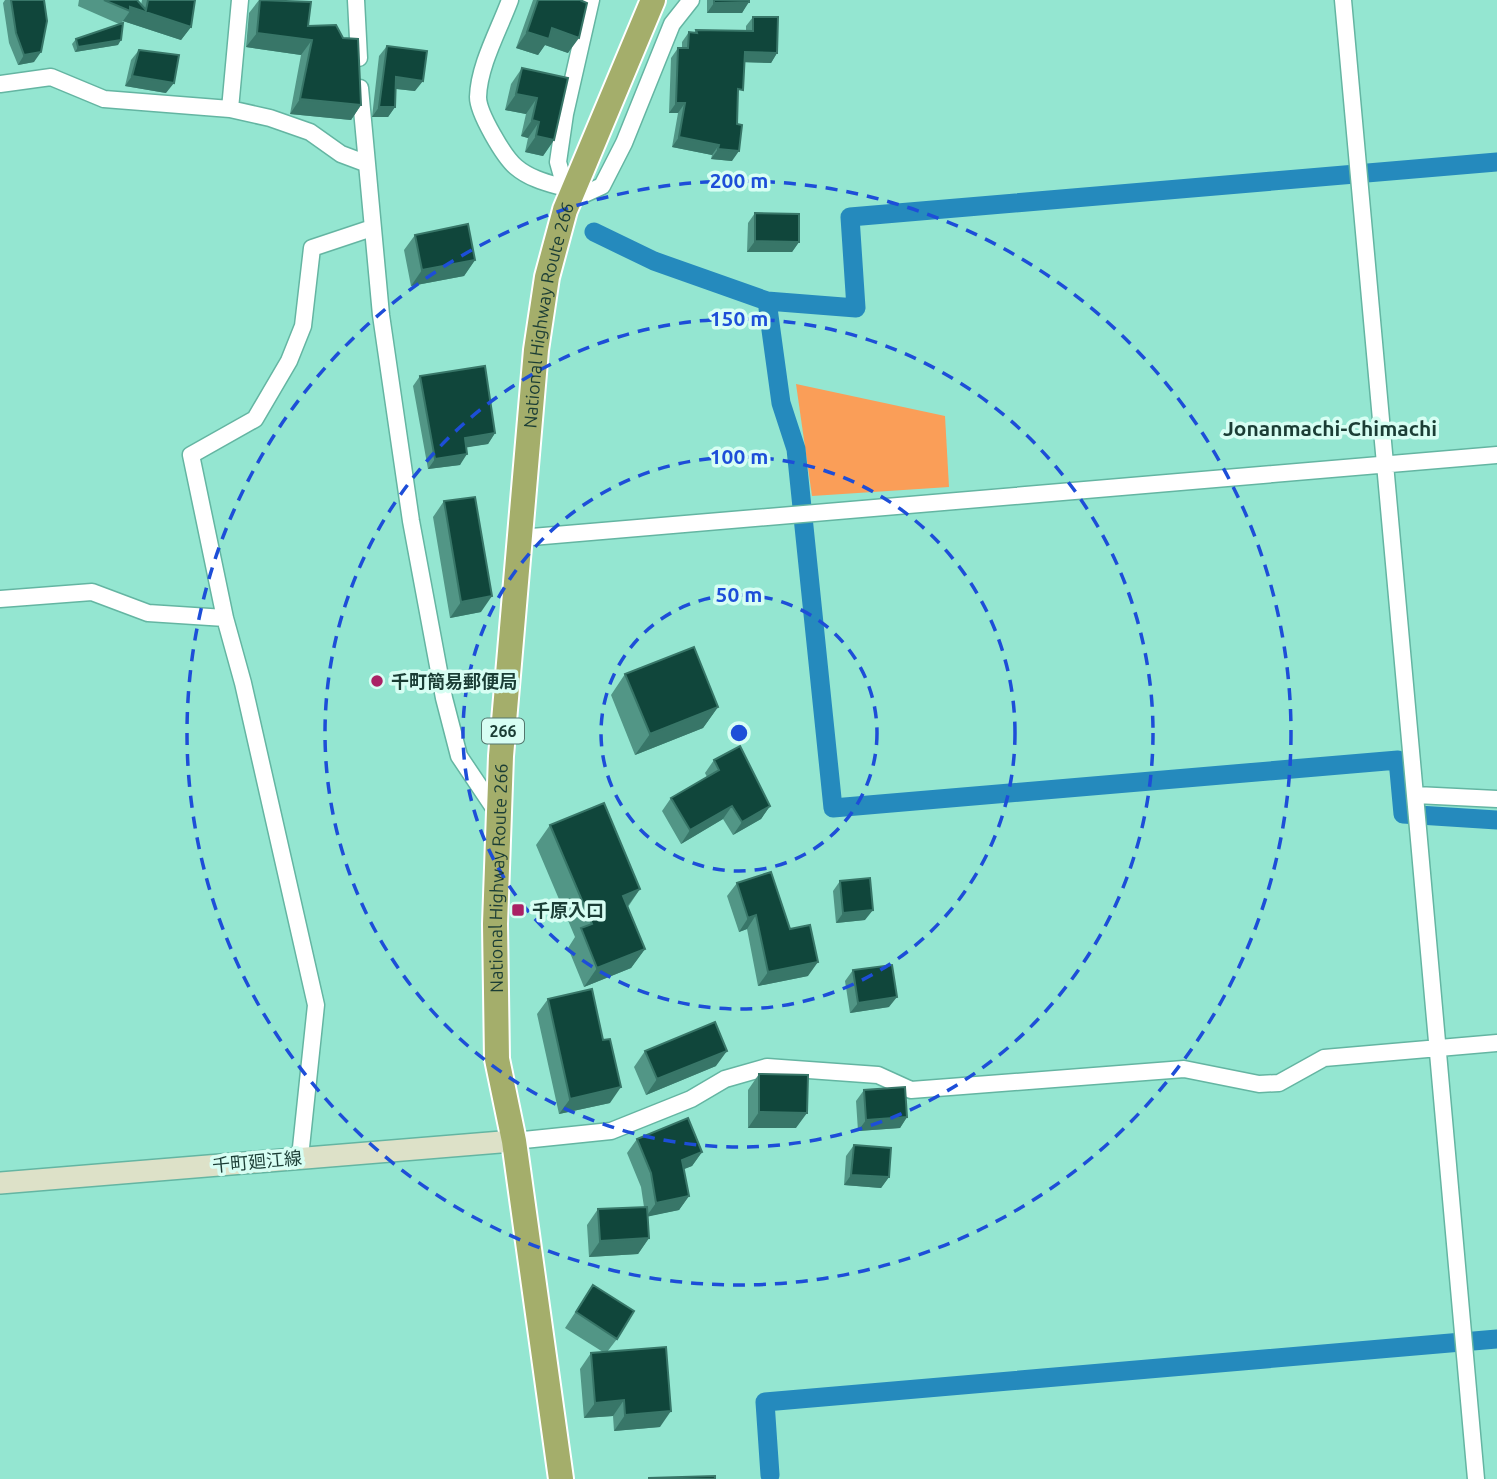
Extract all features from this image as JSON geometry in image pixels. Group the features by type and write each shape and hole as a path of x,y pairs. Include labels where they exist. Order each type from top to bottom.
{"highway":[{"name":"National Highway Route 266","path":"561,1479 514,1141 497,1059 495,924 498,814 536,350 547,277 567,194 653,0"}],"main road":[{"name":"千町廻江線","path":"0,1184 514,1141"}],"street":[{"path":"230,109 240,0"},
{"path":"356,0 365,163 381,315 409,507 444,698 459,756 498,814"},
{"path":"510,0 480,81 478,100 485,120 515,167 567,194 602,186 624,143 672,24 691,0"},
{"path":"1343,0 1389,464 1436,1047 1476,1479"},
{"path":"567,194 558,162 565,114 590,6 571,4"},
{"path":"0,84 51,77 104,99 230,109 270,118 310,132 341,154 365,163"},
{"path":"300,1157 316,1005 243,682 225,618 191,456 255,419 282,373 303,326 312,248 372,228"},
{"path":"520,538 1497,455"},
{"path":"0,599 92,592 148,613 225,618"},
{"path":"1416,795 1497,799"},
{"path":"514,1141 611,1131 691,1099 724,1079 767,1067 878,1074 911,1090 1184,1069 1259,1084 1279,1083 1324,1058 1497,1042"}],"shaded area":[{"path":"796,384 945,416 949,487 812,496"}],"building":[{"path":"11,0 44,0 47,21 41,52 24,55 16,33"},
{"path":"104,0 137,0 146,10 148,0 195,0 191,27 130,7 130,11"},
{"path":"260,0 311,2 308,26 336,25 343,38 358,39 361,105 300,99 312,40 257,33"},
{"path":"538,0 580,0 587,3 579,38 552,28 549,39 527,32"},
{"path":"714,0 749,0 749,2 714,3"},
{"path":"753,17 778,17 777,53 745,52 743,90 738,89 737,124 742,125 739,151 718,149 719,145 679,137 685,103 676,103 678,48 688,48 689,32 697,33 696,30 753,31"},
{"path":"123,23 121,40 78,47 76,39"},
{"path":"387,46 427,51 423,81 396,77 395,107 379,107"},
{"path":"139,50 179,55 174,83 132,76"},
{"path":"522,68 568,78 554,140 536,136 539,122 532,120 537,98 516,94"},
{"path":"755,213 799,214 799,242 755,241"},
{"path":"468,224 475,260 422,270 415,235"},
{"path":"485,366 495,433 465,438 467,454 435,459 420,376"},
{"path":"475,497 492,596 461,602 444,501"},
{"path":"694,647 718,707 650,734 625,674"},
{"path":"740,746 770,806 742,822 732,806 690,830 671,798 719,770 714,760"},
{"path":"604,803 640,889 623,896 645,949 597,968 581,928 592,924 550,825"},
{"path":"771,872 790,929 810,925 818,962 768,972 756,915 748,918 737,883"},
{"path":"870,878 873,910 843,913 840,881"},
{"path":"892,965 897,997 858,1003 853,970"},
{"path":"592,989 603,1040 610,1039 621,1087 570,1099 548,999"},
{"path":"715,1022 727,1051 657,1079 645,1051"},
{"path":"759,1074 808,1075 807,1113 759,1112"},
{"path":"905,1087 907,1117 866,1120 864,1090"},
{"path":"688,1118 702,1152 682,1160 689,1196 656,1203 651,1173 637,1139"},
{"path":"854,1145 891,1148 889,1177 851,1175"},
{"path":"647,1207 649,1238 600,1241 598,1209"},
{"path":"593,1285 634,1311 617,1339 576,1312"},
{"path":"666,1347 671,1411 625,1415 624,1400 595,1403 591,1353"},
{"path":"715,1476 715,1479 649,1479 649,1478"}],"waterway":[{"path":"594,232 654,261 767,301 856,308 850,217 1497,162"},
{"path":"767,301 781,403 796,449 833,808 1398,760 1403,814 1497,820"},
{"path":"770,1475 765,1402 1497,1339"}],"place":[{"name":"千町簡易郵便局","path":"377,681"},
{"name":"千原入口","path":"518,910"}],"district":[{"name":"Jonanmachi-Chimachi","path":"1330,428"}]}
